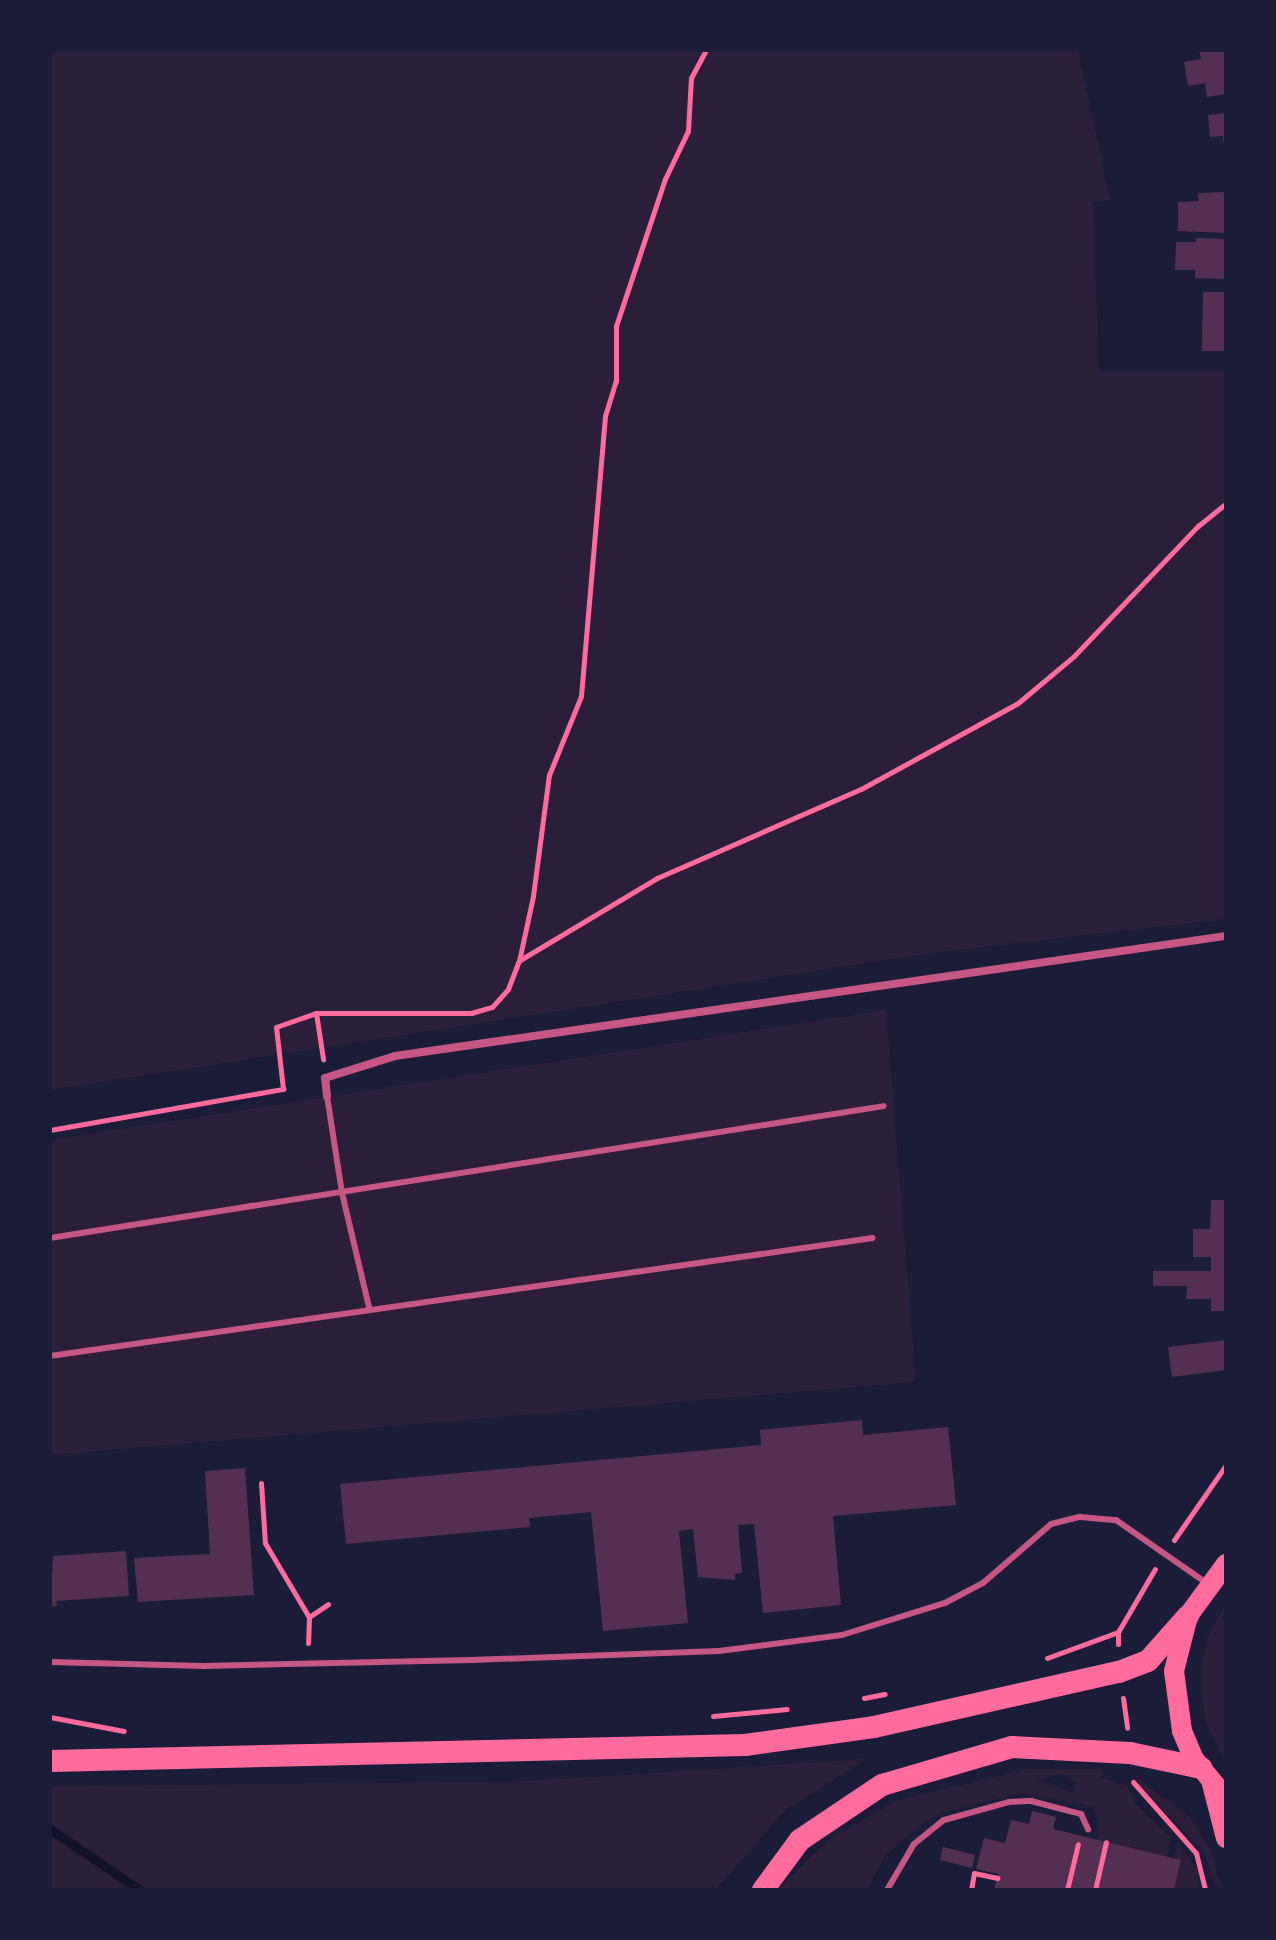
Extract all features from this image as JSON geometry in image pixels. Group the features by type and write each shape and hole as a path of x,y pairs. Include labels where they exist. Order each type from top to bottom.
{"highway":[{"path":"50,1761 745,1745 874,1727 1119,1672 1148,1661 1188,1616"},
{"path":"763,1890 800,1840 882,1785 1012,1747 1130,1753 1213,1783"}],"main road":[{"path":"1226,1564 1208,1584 1188,1616 1174,1671 1182,1731 1213,1783 1226,1838"}],"street":[{"path":"327,1096 325,1078 395,1056 1226,936"}],"lane":[{"path":"327,1096 342,1193 369,1307"},
{"path":"50,1238 884,1106"},
{"path":"50,1356 369,1307 873,1238"},
{"path":"50,1662 350,1663 719,1651 842,1635 945,1603 983,1583 1051,1524 1080,1517 1116,1520 1208,1584"},
{"path":"887,1890 914,1844 944,1820 1009,1802 1031,1801 1081,1814 1088,1829"}],"path":[{"path":"50,1130 283,1089 276,1027 316,1013 471,1013 492,1007 508,989 519,961 549,775 581,696 605,416 616,381 616,326 665,179 688,131 691,83 706,50"},
{"path":"519,961 657,878 861,789 1018,703 1074,656 1198,526 1226,503"},
{"path":"316,1013 325,1078"},
{"path":"261,1483 265,1543 309,1617 308,1643"},
{"path":"309,1617 328,1604"},
{"path":"1040,1660 1118,1632"},
{"path":"851,1701 895,1692"},
{"path":"696,1718 790,1709"},
{"path":"50,1717 128,1731"},
{"path":"1131,1775 1137,1791 1196,1853 1205,1890"},
{"path":"1067,1890 1080,1836"},
{"path":"1095,1890 1106,1842"},
{"path":"971,1890 974,1873 997,1878"}],"shaded area":[{"path":"50,50 1078,50 1110,200 1093,201 1099,372 1226,372 1226,919 931,953 50,1090"},
{"path":"886,1010 916,1382 50,1455 50,1140"},
{"path":"1226,1602 1226,1762 1206,1723 1200,1681 1207,1638"},
{"path":"866,1759 786,1810 715,1890 50,1890 50,1788 57,1786 528,1781"},
{"path":"1027,1769 1102,1769 1102,1777 1127,1786 1137,1805 1171,1837 1167,1857 1098,1841 1100,1819 1090,1806 1023,1793 939,1813 886,1855 867,1890 776,1890 829,1840 895,1801","holes":["1063,1774 1076,1783 1074,1793 1036,1780"]},
{"path":"1137,1777 1189,1816 1211,1850 1222,1890 1215,1885 1203,1850 1141,1788"},
{"path":"1178,1844 1198,1870 1198,1890 1174,1890 1181,1861 1174,1858"}],"building":[{"path":"1199,50 1226,50 1226,94 1207,97 1205,83 1188,86 1184,62 1201,59"},
{"path":"1226,113 1224,146 1223,136 1210,137 1208,115"},
{"path":"1226,192 1226,233 1178,231 1178,202 1199,201 1198,193"},
{"path":"1196,238 1226,239 1226,279 1195,278 1195,270 1175,270 1176,242 1196,242"},
{"path":"1203,292 1226,292 1226,351 1202,351"},
{"path":"1211,1200 1226,1200 1226,1311 1211,1311 1211,1299 1186,1299 1187,1286 1153,1286 1153,1271 1211,1271 1211,1257 1193,1257 1193,1229 1210,1229"},
{"path":"1226,1340 1226,1370 1172,1377 1168,1347"},
{"path":"862,1420 863,1435 948,1427 956,1505 833,1516 841,1605 763,1613 754,1524 738,1525 742,1573 735,1574 735,1580 698,1577 693,1529 679,1531 688,1623 603,1631 591,1512 529,1518 530,1527 346,1544 340,1484 761,1445 760,1430"},
{"path":"245,1468 254,1595 138,1602 134,1558 210,1554 205,1471"},
{"path":"126,1551 129,1596 56,1601 57,1606 50,1607 53,1556"},
{"path":"1032,1811 1056,1817 1053,1829 1181,1860 1174,1890 994,1890 998,1874 976,1869 984,1838 1005,1843 1011,1820 1029,1824"},
{"path":"943,1847 975,1855 972,1868 940,1860"}],"waterway":[{"path":"50,1829 140,1890"}]}
